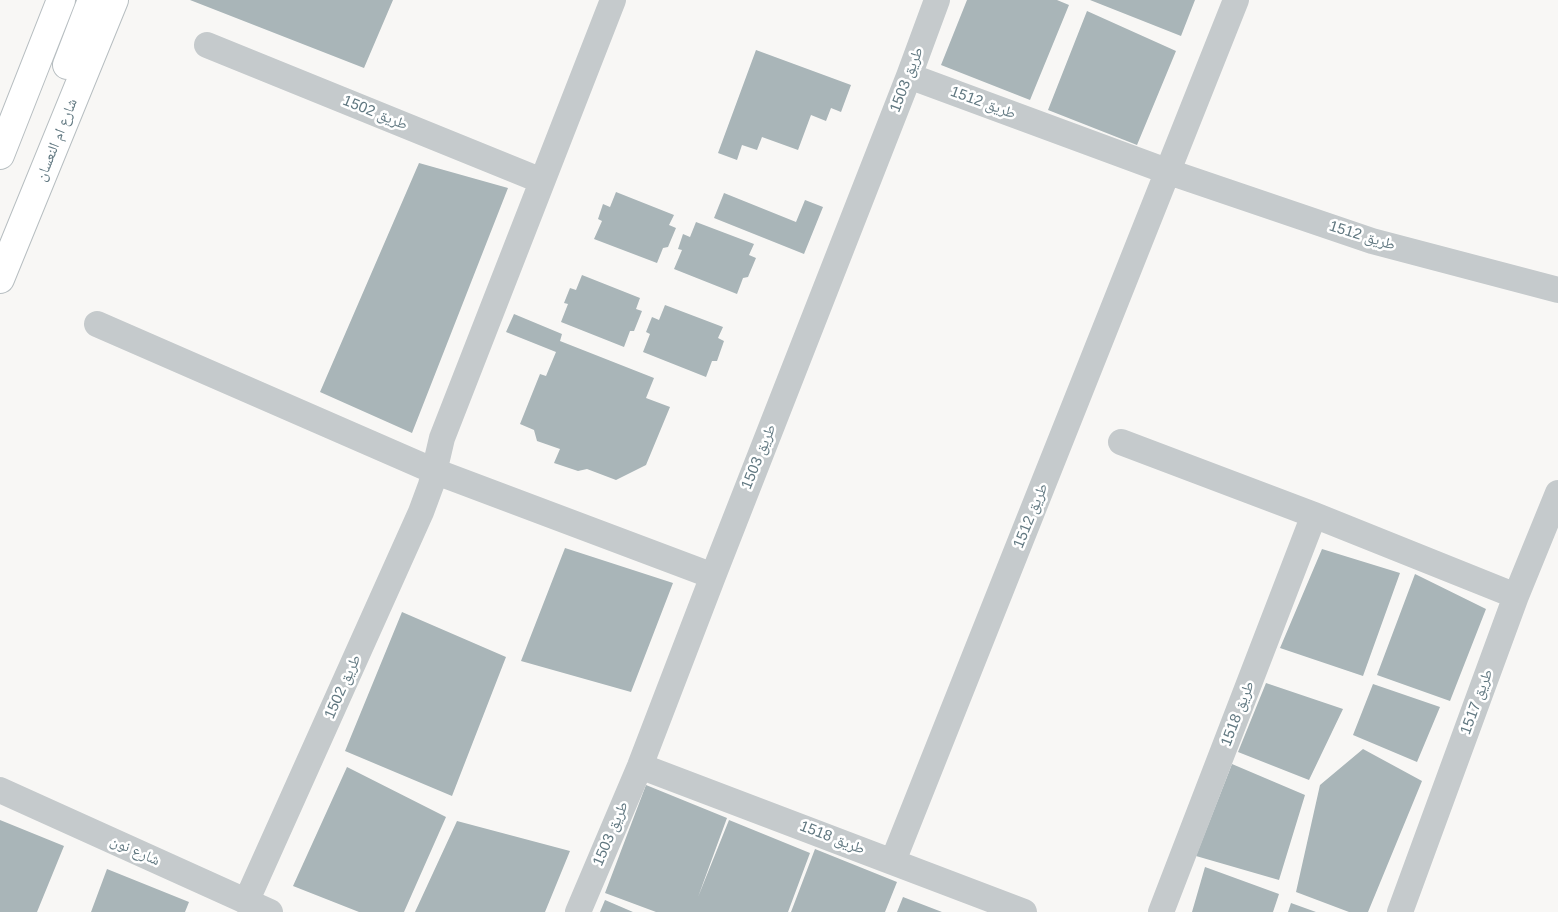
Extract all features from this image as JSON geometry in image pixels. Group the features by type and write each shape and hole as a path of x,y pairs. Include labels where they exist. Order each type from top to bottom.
{"main road":[{"path":"0,155 61,0"},
{"path":"36,192 38,162 52,105 92,0"},
{"name":"شارع ام النعسان","path":"0,279 114,0"}],"street":[{"name":"طريق 1502","path":"246,902 422,512 442,438 612,0"},
{"name":"طريق 1503","path":"578,912 640,766 909,76 936,0"},
{"name":"طريق 1512","path":"893,861 1236,0"},
{"name":"طريق 1502","path":"207,45 542,181"},
{"name":"طريق 1512","path":"909,76 1169,172 1372,241 1558,290"},
{"path":"97,324 434,470 713,576"},
{"path":"1121,442 1314,515 1516,596"},
{"name":"طريق 1517","path":"1400,912 1516,596 1558,493"},
{"name":"طريق 1518","path":"1162,912 1314,515"},
{"name":"طريق 1518","path":"640,766 1024,912"},
{"name":"شارع نون","path":"0,790 270,912"}],"building":[{"path":"190,0 393,0 364,68"},
{"path":"967,0 1057,0 1069,5 1030,100 941,65"},
{"path":"1090,0 1195,0 1181,36"},
{"path":"1087,11 1176,51 1137,145 1048,110"},
{"path":"756,50 851,85 841,112 831,108 826,121 811,115 798,150 762,137 757,150 742,145 737,160 718,153"},
{"path":"419,163 508,188 412,433 320,392"},
{"path":"616,192 674,215 669,225 676,228 668,247 663,248 657,263 594,239 602,221 598,219 603,204 610,207"},
{"path":"724,193 796,222 805,200 823,207 804,254 714,218"},
{"path":"696,222 754,244 749,255 756,258 748,277 743,278 737,294 674,269 682,250 678,249 683,234 690,237"},
{"path":"582,275 640,298 636,309 642,311 634,331 630,331 624,347 561,322 568,304 564,303 570,288 576,290"},
{"path":"665,305 723,327 718,338 724,341 717,361 712,361 706,377 643,352 650,334 646,332 652,317 659,320"},
{"path":"514,314 562,334 560,341 654,378 646,398 670,407 646,465 616,480 587,469 578,471 554,463 560,449 537,441 534,430 520,424 540,374 546,376 556,352 506,332"},
{"path":"565,548 673,583 631,692 521,661"},
{"path":"1322,549 1400,573 1363,676 1280,648"},
{"path":"1415,574 1486,609 1450,701 1377,675"},
{"path":"402,612 506,657 452,796 345,751"},
{"path":"1266,683 1343,709 1309,780 1238,752"},
{"path":"1373,684 1440,707 1417,762 1353,735"},
{"path":"1363,749 1422,781 1368,912 1349,912 1296,892 1320,785"},
{"path":"1232,764 1305,795 1279,880 1196,856"},
{"path":"347,767 446,817 404,912 359,912 293,886"},
{"path":"646,785 727,818 698,897 729,820 810,853 788,912 656,912 605,893"},
{"path":"0,820 64,846 37,912 0,912"},
{"path":"457,821 570,851 545,912 415,912"},
{"path":"815,849 897,882 885,912 791,912"},
{"path":"1205,867 1279,894 1273,912 1192,912"},
{"path":"107,869 189,902 185,912 91,912"},
{"path":"903,897 942,912 897,912"},
{"path":"605,900 633,912 600,912"},
{"path":"1291,903 1316,912 1288,912"}]}
